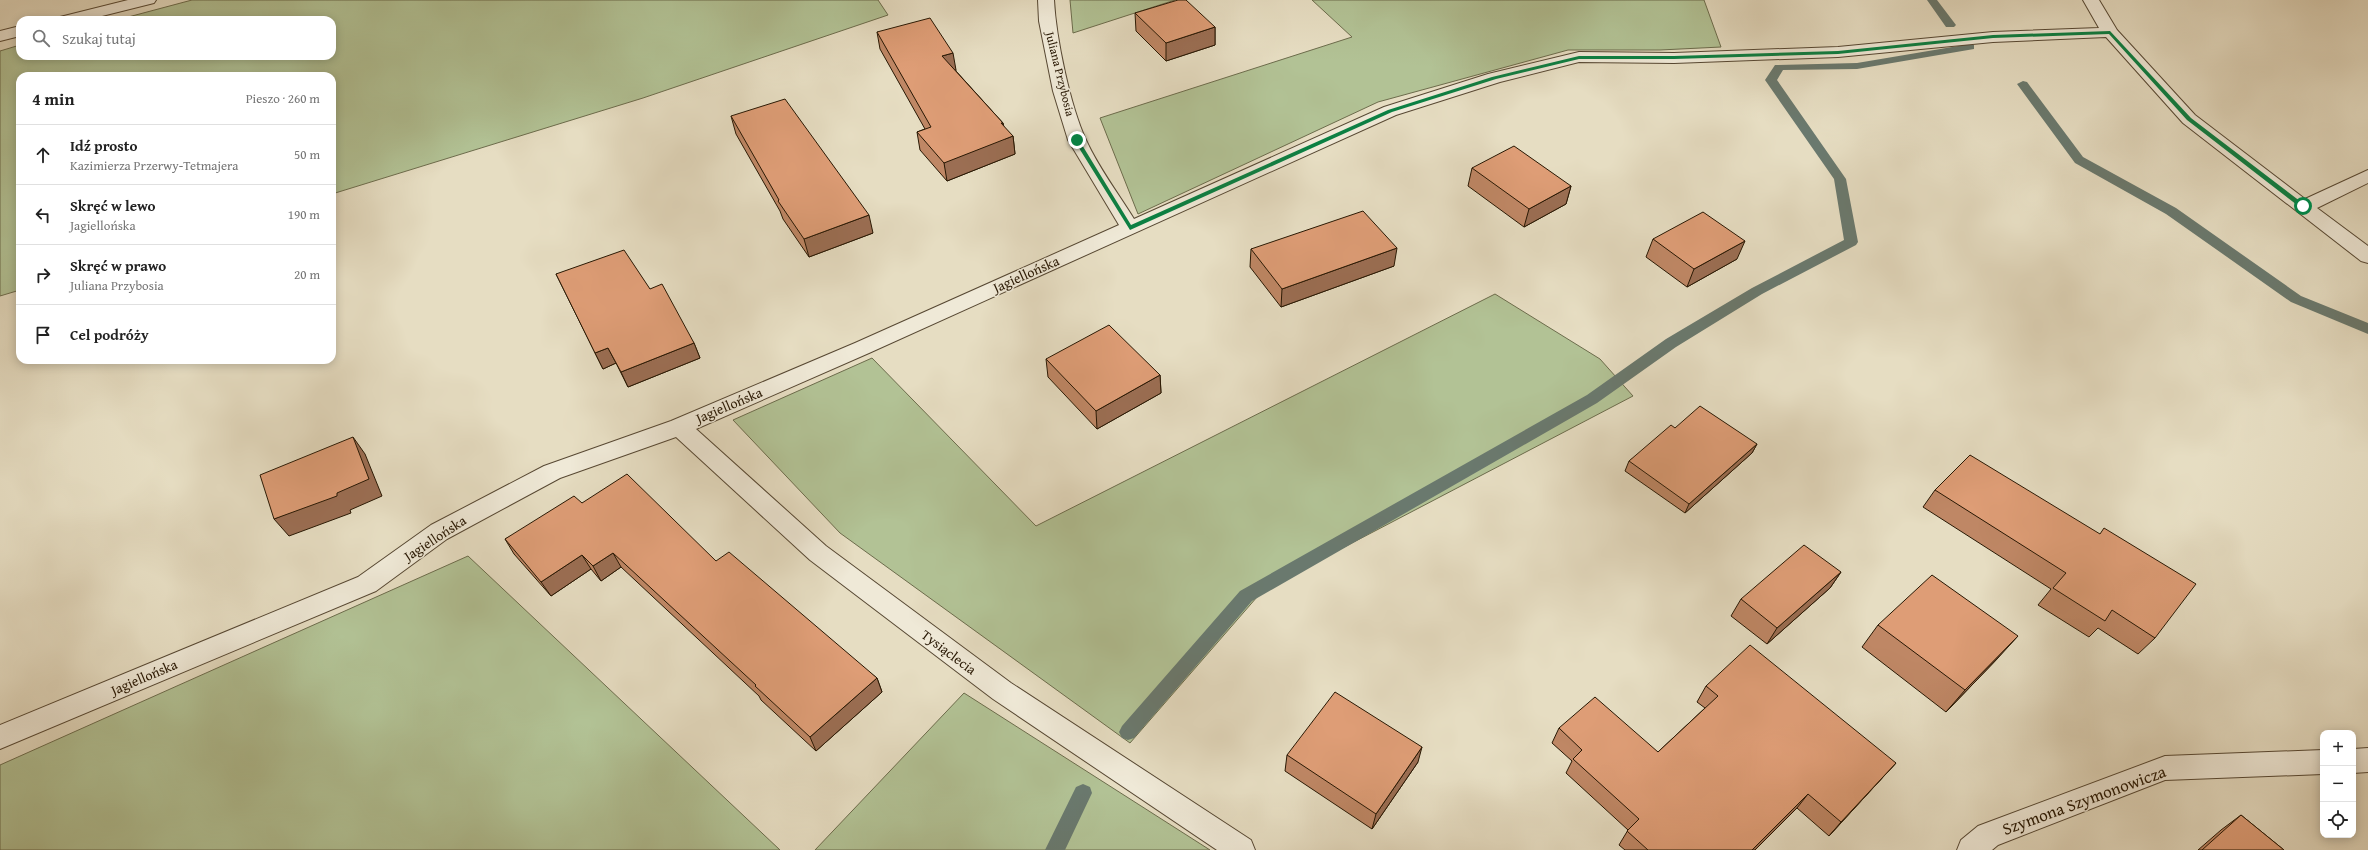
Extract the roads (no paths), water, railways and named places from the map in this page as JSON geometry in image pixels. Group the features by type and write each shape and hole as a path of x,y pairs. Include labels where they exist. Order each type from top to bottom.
{"street":[{"path":"82,16 148,0"},
{"name":"Juliana Przybosia","path":"1046,0 1047,21 1061,84 1077,140 1130,228"},
{"path":"2091,0 2110,32 2189,119 2368,256"},
{"path":"0,36 16,32"},
{"name":"Jagiellońska","path":"0,737 367,584 439,532 552,472 679,426 862,348 1390,111 1494,78 1579,57 1674,58 1838,52 1993,37 2110,32"},
{"path":"2303,206 2368,176"},
{"name":"Tysiąclecia","path":"679,426 818,554 1002,691 1241,850"},
{"path":"2356,760 2368,760"},
{"name":"Szymona Szymonowicza","path":"1971,850 1988,835 2165,768 2320,762"}],"waterway":[{"path":"1932,0 1950,25"},
{"path":"1128,732 1246,596 1592,399 1671,343 1757,291 1851,242 1840,179 1771,80 1779,67 1857,66 1970,47"},
{"path":"2023,84 2079,160 2171,211 2296,299 2368,329"},
{"path":"1055,850 1083,793"}]}
